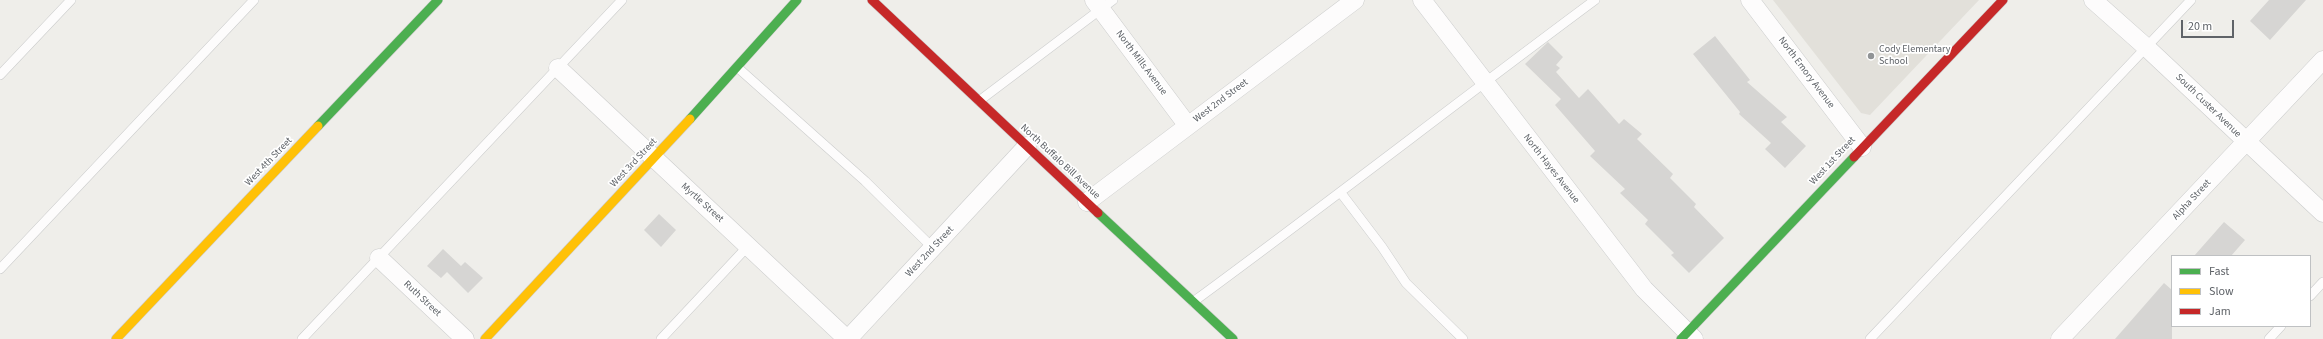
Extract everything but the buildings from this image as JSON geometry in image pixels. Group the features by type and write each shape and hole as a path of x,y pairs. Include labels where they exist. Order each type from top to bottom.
{"street":[{"name":"West 4th Street","path":"116,339 438,0"},
{"name":"West 3rd Street","path":"485,339 654,159 797,0"},
{"name":"North Buffalo Bill Avenue","path":"872,0 1233,339"},
{"name":"West 2nd Street","path":"1087,202 1355,0"},
{"name":"North Hayes Avenue","path":"1422,0 1644,288 1687,337"},
{"name":"North Emory Avenue","path":"1750,0 1862,147"},
{"name":"West 1st Street","path":"1687,337 1862,147 2003,0"},
{"name":"South Custer Avenue","path":"2093,0 2146,47 2323,214"},
{"name":"North Mills Avenue","path":"1102,3 1188,126"},
{"name":"Alpha Street","path":"2060,339 2323,60"},
{"name":"Myrtle Street","path":"558,68 847,339"},
{"name":"West 2nd Street","path":"847,339 934,248 1027,146"},
{"name":"Ruth Street","path":"379,258 465,339"}],"lane":[{"path":"0,75 72,0"},
{"path":"0,269 254,0"},
{"path":"302,339 622,0"},
{"path":"1193,302 1341,193 1485,82 1595,0"},
{"path":"1870,339 2191,0"},
{"path":"979,101 1102,3"},
{"path":"737,67 865,181 934,248"},
{"path":"1341,193 1382,247 1406,283 1463,339"},
{"path":"661,339 748,245"},
{"path":"2311,295 2323,282"},
{"path":"2269,339 2281,327"}],"shaded area":[{"name":"Cody Elementary School","path":"1773,0 1979,0 1870,115 1861,113"}],"traffic: fast":[{"path":"318,126 438,0"},
{"path":"690,119 797,0"},
{"path":"1681,339 1854,157"},
{"path":"1098,213 1233,339"}],"traffic: slow":[{"path":"485,339 690,119"},
{"path":"116,339 318,126"}],"traffic: jam":[{"path":"872,0 1098,213"},
{"path":"1854,157 2003,0"}],"place":[{"name":"Cody Elementary School","path":"1871,56"}]}
